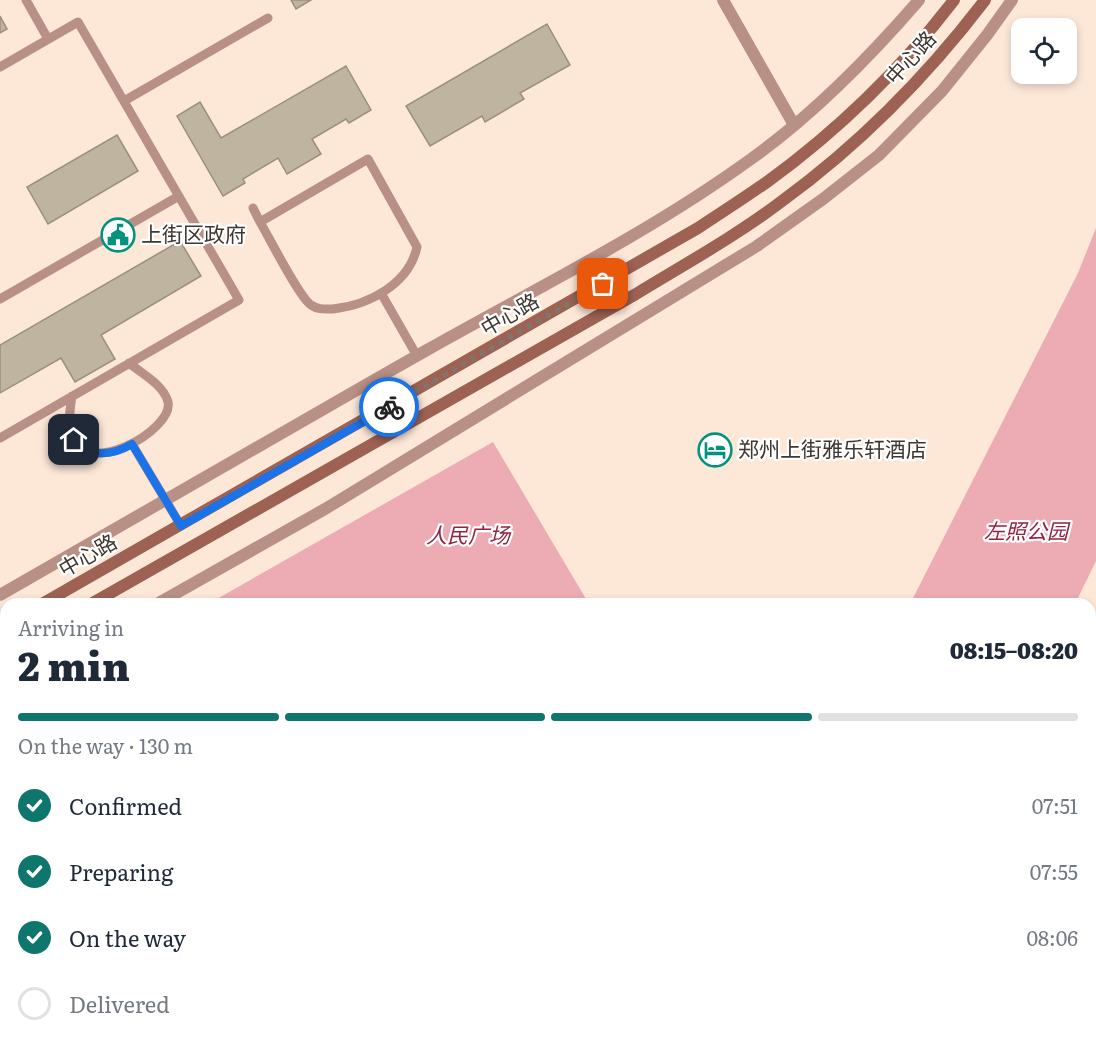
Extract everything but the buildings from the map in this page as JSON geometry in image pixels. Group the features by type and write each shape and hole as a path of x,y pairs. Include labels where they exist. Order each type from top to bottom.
{"main road":[{"name":"中心路","path":"53,598 698,228 767,182 812,147 898,67 954,0"},
{"name":"中心路","path":"102,598 636,294 711,249 781,202 828,166 901,98 954,39 985,0"}],"street":[{"path":"723,0 794,125"},
{"path":"0,595 683,204 751,159 794,125 878,48 919,0"},
{"path":"169,598 335,503 757,246 823,199 879,154 942,91 1012,0"}],"lane":[{"path":"26,0 48,39"},
{"path":"124,101 268,18"},
{"path":"0,67 78,22 238,300 0,438"},
{"path":"252,208 260,222 306,301 321,310 350,307 381,293 397,282 415,258 417,247 368,159 260,222"},
{"path":"0,299 179,196"},
{"path":"381,293 417,356"},
{"path":"72,396 69,419 71,433 78,446 85,451 104,453 113,452 132,444 158,424 168,408 168,401 155,384 129,363"},
{"path":"132,444 181,526"}],"green space":[{"name":"左照公园","path":"1096,228 1096,561 1078,598 913,598 1078,273"},
{"name":"人民广场","path":"493,442 585,598 219,598"}],"way so far":[{"path":"389,407 603,284"}],"place":[{"name":"上街区政府","path":"118,235"},
{"name":"郑州上街雅乐轩酒店","path":"715,450"}],"route":[{"path":"74,440 85,451 93,453 113,452 132,444 181,526 389,407"}]}
